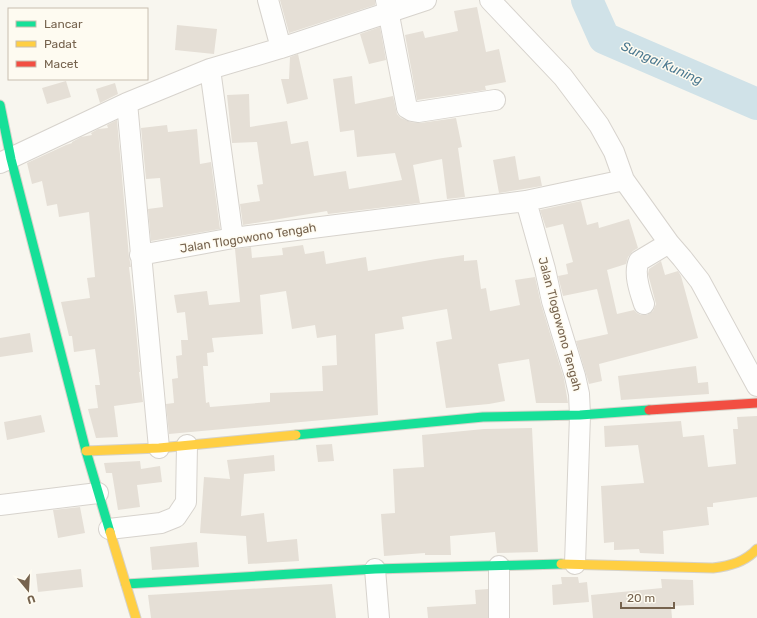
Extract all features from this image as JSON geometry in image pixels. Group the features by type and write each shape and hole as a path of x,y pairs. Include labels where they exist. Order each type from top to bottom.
{"street":[{"path":"268,0 281,48"},
{"path":"5,161 127,103 210,69 281,48 387,6 426,0"},
{"path":"490,0 563,77 599,125 614,152 624,180 669,243 700,282 757,386"},
{"path":"387,6 407,108 418,112 494,100"},
{"path":"210,69 233,238"},
{"path":"127,103 158,448"},
{"path":"0,105 5,161 98,493 136,618"},
{"path":"526,201 624,180"},
{"name":"Jalan Tlogowono Tengah","path":"140,255 233,238 526,201 545,269 554,309 576,376 579,394 580,415 576,564"},
{"path":"644,304 640,293 636,272 637,265 639,261 669,243"},
{"path":"86,451 158,448 483,417 580,415 757,403"},
{"path":"109,530 161,523 176,517 186,502 187,445"},
{"path":"0,505 98,493"},
{"path":"126,584 375,569 576,564 713,568 732,566 750,556 757,549"},
{"path":"499,566 499,618"},
{"path":"375,569 379,618"}],"building":[{"path":"280,0 375,0 375,5 289,33"},
{"path":"477,7 486,52 499,49 506,82 485,86 486,90 417,100 405,35 423,31 425,38 458,31 454,11"},
{"path":"177,25 217,29 214,54 175,50"},
{"path":"380,27 386,60 369,64 360,34"},
{"path":"298,54 308,99 287,104 281,79 289,79 290,57"},
{"path":"352,76 355,104 393,96 397,114 401,118 410,122 420,123 456,118 462,147 458,148 465,197 447,199 442,159 413,165 420,203 328,214 327,211 243,225 240,204 260,201 257,185 263,184 257,142 232,143 227,95 249,94 250,127 287,121 291,144 308,141 314,176 346,171 349,189 402,180 395,153 357,157 354,130 340,132 333,79"},
{"path":"66,81 71,97 47,104 42,88"},
{"path":"115,83 118,94 100,103 96,89"},
{"path":"117,120 131,267 129,267 143,402 114,406 118,437 96,438 88,409 98,408 95,385 100,385 95,349 74,352 72,336 69,336 61,302 90,298 87,278 95,277 89,212 59,217 57,204 47,206 42,181 32,184 27,163 72,143 81,137 92,135 91,133 98,129 108,128 107,125"},
{"path":"167,125 168,132 197,129 200,164 211,162 220,229 151,241 148,209 163,207 160,178 146,179 141,128"},
{"path":"515,156 519,180 540,176 542,186 499,193 493,160"},
{"path":"581,201 587,225 598,222 599,228 629,219 638,248 628,257 626,264 607,270 617,314 634,310 641,315 647,315 653,311 656,304 648,274 649,269 661,261 665,275 678,271 681,276 698,338 599,364 602,381 589,384 576,341 608,334 597,289 563,296 558,276 568,274 566,264 573,262 563,224 546,228 540,210"},
{"path":"303,245 305,254 324,251 326,264 366,257 368,271 464,255 464,261 477,260 481,289 486,288 490,311 520,305 515,280 535,277 541,304 564,379 568,403 536,403 529,359 498,364 505,401 446,408 436,342 452,339 447,309 402,317 404,329 375,334 378,415 169,434 166,404 174,403 172,379 178,378 176,356 182,355 181,340 188,340 185,312 177,313 174,295 207,291 209,305 240,302 235,249 251,247 252,258 283,255 282,248","holes":["286,291 292,329 315,325 317,338 336,335 337,365 322,366 323,391 270,393 270,402 210,407 209,402 206,403 203,366 208,366 207,353 214,352 212,338 263,334 260,295"]},
{"path":"30,333 33,352 0,357 0,338"},
{"path":"696,366 698,383 708,382 709,394 621,400 618,376"},
{"path":"41,415 45,432 7,440 4,422"},
{"path":"757,416 757,497 713,503 713,507 707,507 709,525 663,531 664,554 640,553 639,549 614,550 614,542 604,543 601,486 644,483 638,445 605,447 604,426 681,421 683,437 704,435 708,467 736,464 733,429 738,429 737,417"},
{"path":"532,428 538,552 497,553 495,532 450,536 451,555 425,555 425,553 384,556 381,514 395,513 393,469 424,467 422,435 484,429"},
{"path":"332,444 334,461 318,462 316,445"},
{"path":"274,455 275,471 244,474 241,516 264,513 267,542 297,539 299,561 248,564 246,536 200,533 204,477 230,479 227,460"},
{"path":"140,461 141,469 160,466 162,482 137,485 140,507 118,510 112,473 106,473 104,463"},
{"path":"80,507 85,533 58,538 53,510"},
{"path":"197,542 199,567 152,570 150,547"},
{"path":"81,569 83,587 38,592 36,574"},
{"path":"561,577 578,577 579,583 587,582 589,602 553,605 552,585 562,584"},
{"path":"661,579 693,580 694,605 671,606 672,618 593,618 591,595 662,588"},
{"path":"332,584 336,618 151,618 148,595"},
{"path":"488,589 488,618 428,618 427,607 476,604 475,590"}],"waterway":[{"name":"Sungai Kuning","path":"587,0 604,38 757,104"}],"traffic: fast":[{"path":"0,105 11,159 86,451 110,532"},
{"path":"296,435 483,417 580,415 649,410"},
{"path":"126,584 375,569 561,564"}],"traffic: slow":[{"path":"86,451 159,448 296,435"},
{"path":"110,532 136,618"},
{"path":"561,564 713,568 737,563 757,549"}],"traffic: jam":[{"path":"649,410 757,403"}]}
